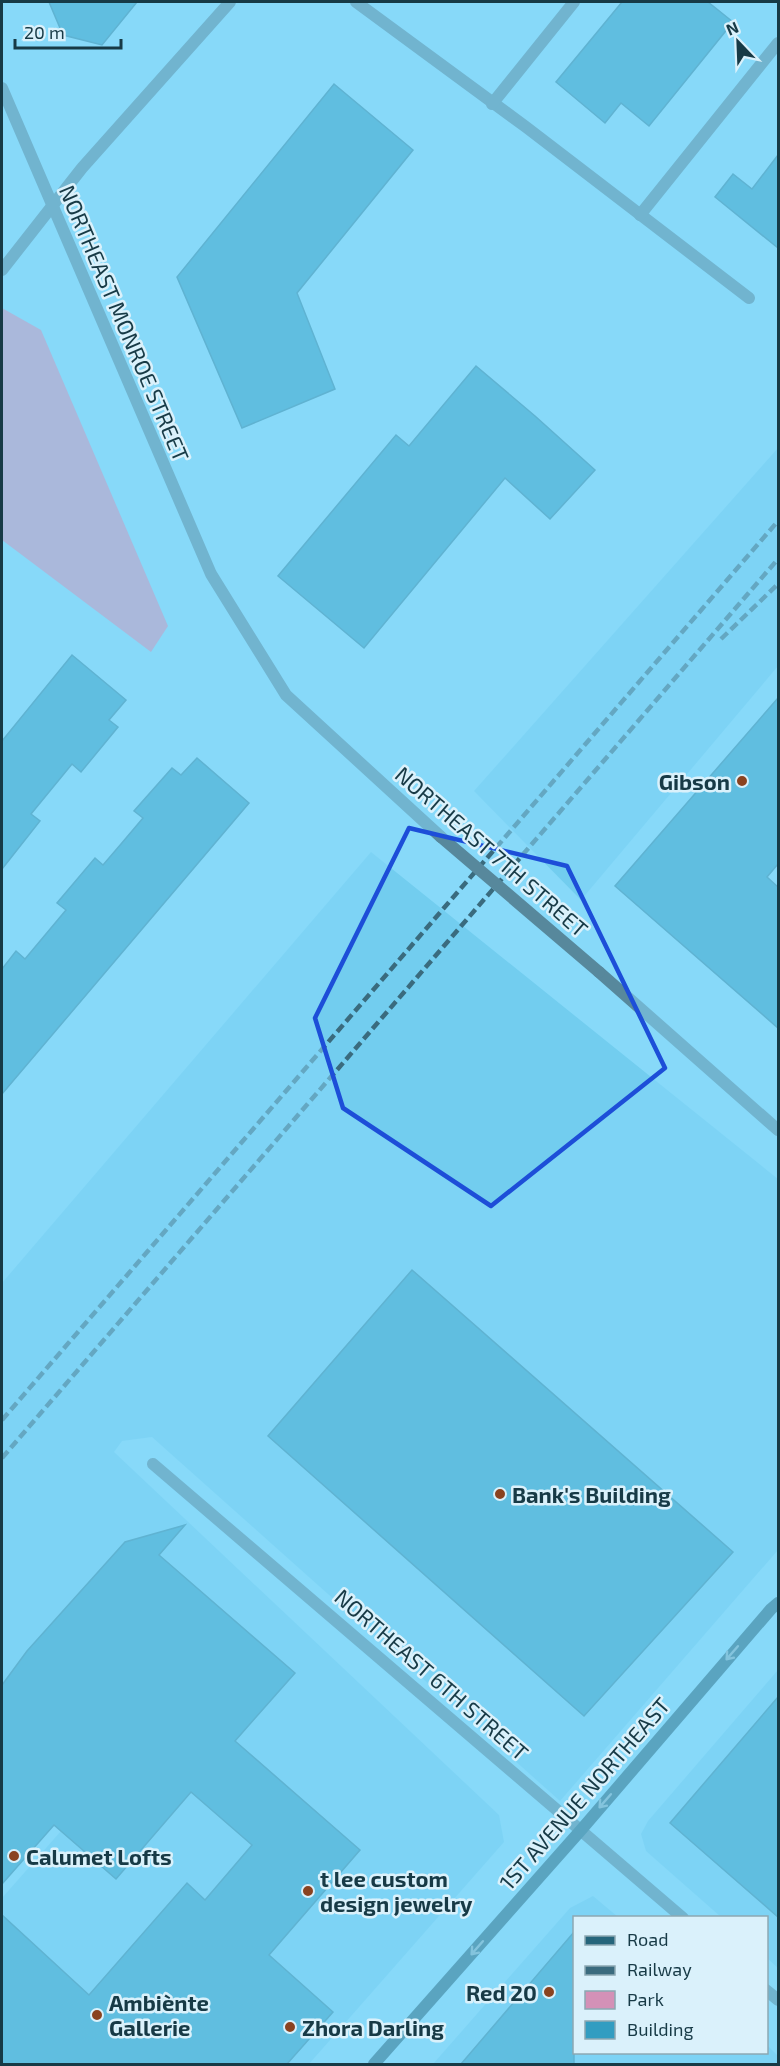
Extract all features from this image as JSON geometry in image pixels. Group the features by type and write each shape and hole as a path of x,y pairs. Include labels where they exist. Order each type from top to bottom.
{"main road":[{"name":"1ST AVENUE NORTHEAST","path":"374,2064 778,1603"}],"street":[{"path":"2,270 82,168 230,2"},
{"path":"356,2 526,127 749,298"},
{"path":"492,104 574,2"},
{"path":"640,215 778,43"},
{"name":"NORTHEAST MONROE STREET","path":"2,88 211,574"},
{"name":"NORTHEAST 7TH STREET","path":"211,574 286,695 441,837 778,1130"},
{"name":"NORTHEAST 6TH STREET","path":"153,1464 682,1916"}],"highlighted area":[{"path":"409,828 567,866 665,1068 491,1206 343,1108 315,1018"}],"shaded area":[{"path":"778,448 778,666 581,900 474,791"},
{"path":"371,852 778,1179 778,1550 560,1801 152,1437 122,1441 114,1452 499,1815 504,1842 309,2064 2,2064 2,1898 61,1831 2,1778 2,1283"},
{"path":"778,1670 778,1968 768,1959 768,1916 720,1916 646,1851 641,1834 648,1821"},
{"name":"Red 20","path":"593,1896 617,1916 573,1916 573,2054 768,2054 768,2046 778,2056 778,2064 433,2064 570,1908"}],"green space":[{"path":"2,308 41,330 168,626 151,652 2,540"}],"building":[{"path":"49,2 137,2 102,45 63,35"},
{"path":"622,2 708,2 733,22 649,126 621,103 605,123 556,82"},
{"path":"334,84 413,150 297,293 335,389 242,428 177,277"},
{"path":"778,155 778,248 715,197 733,174 752,189"},
{"path":"476,366 595,470 550,519 505,478 364,648 278,576 396,435 409,446"},
{"path":"72,655 126,700 109,720 118,727 81,772 72,764 31,814 40,821 2,869 2,741"},
{"name":"Gibson","path":"778,698 778,864 767,877 778,887 778,1028 615,886"},
{"path":"197,758 249,803 2,1094 2,969 16,951 25,959 66,910 57,903 95,858 103,865 121,844 143,818 134,811 172,768 181,775"},
{"name":"Bank's Building","path":"412,1270 733,1552 584,1716 268,1436"},
{"path":"185,1525 159,1555 295,1673 235,1741 360,1850 269,1955 333,2012 287,2064 2,2064 2,1915 89,1995 187,1883 205,1900 252,1845 191,1792 116,1879 54,1825 2,1884 2,1685 27,1651 125,1542"},
{"path":"778,1697 778,1917 670,1823"},
{"name":"Red 20","path":"573,1933 574,2064 461,2064"}],"railway":[{"path":"2,1420 778,521"},
{"path":"2,1458 778,559"},
{"path":"721,639 778,584"}],"place":[{"name":"Gibson","path":"742,781"},
{"name":"Bank's Building","path":"500,1494"},
{"name":"Calumet Lofts","path":"14,1856"},
{"name":"t lee custom design jewelry","path":"308,1891"},
{"name":"Red 20","path":"549,1992"},
{"name":"Ambiènte Gallerie","path":"97,2015"},
{"name":"Zhora Darling","path":"290,2027"}]}
